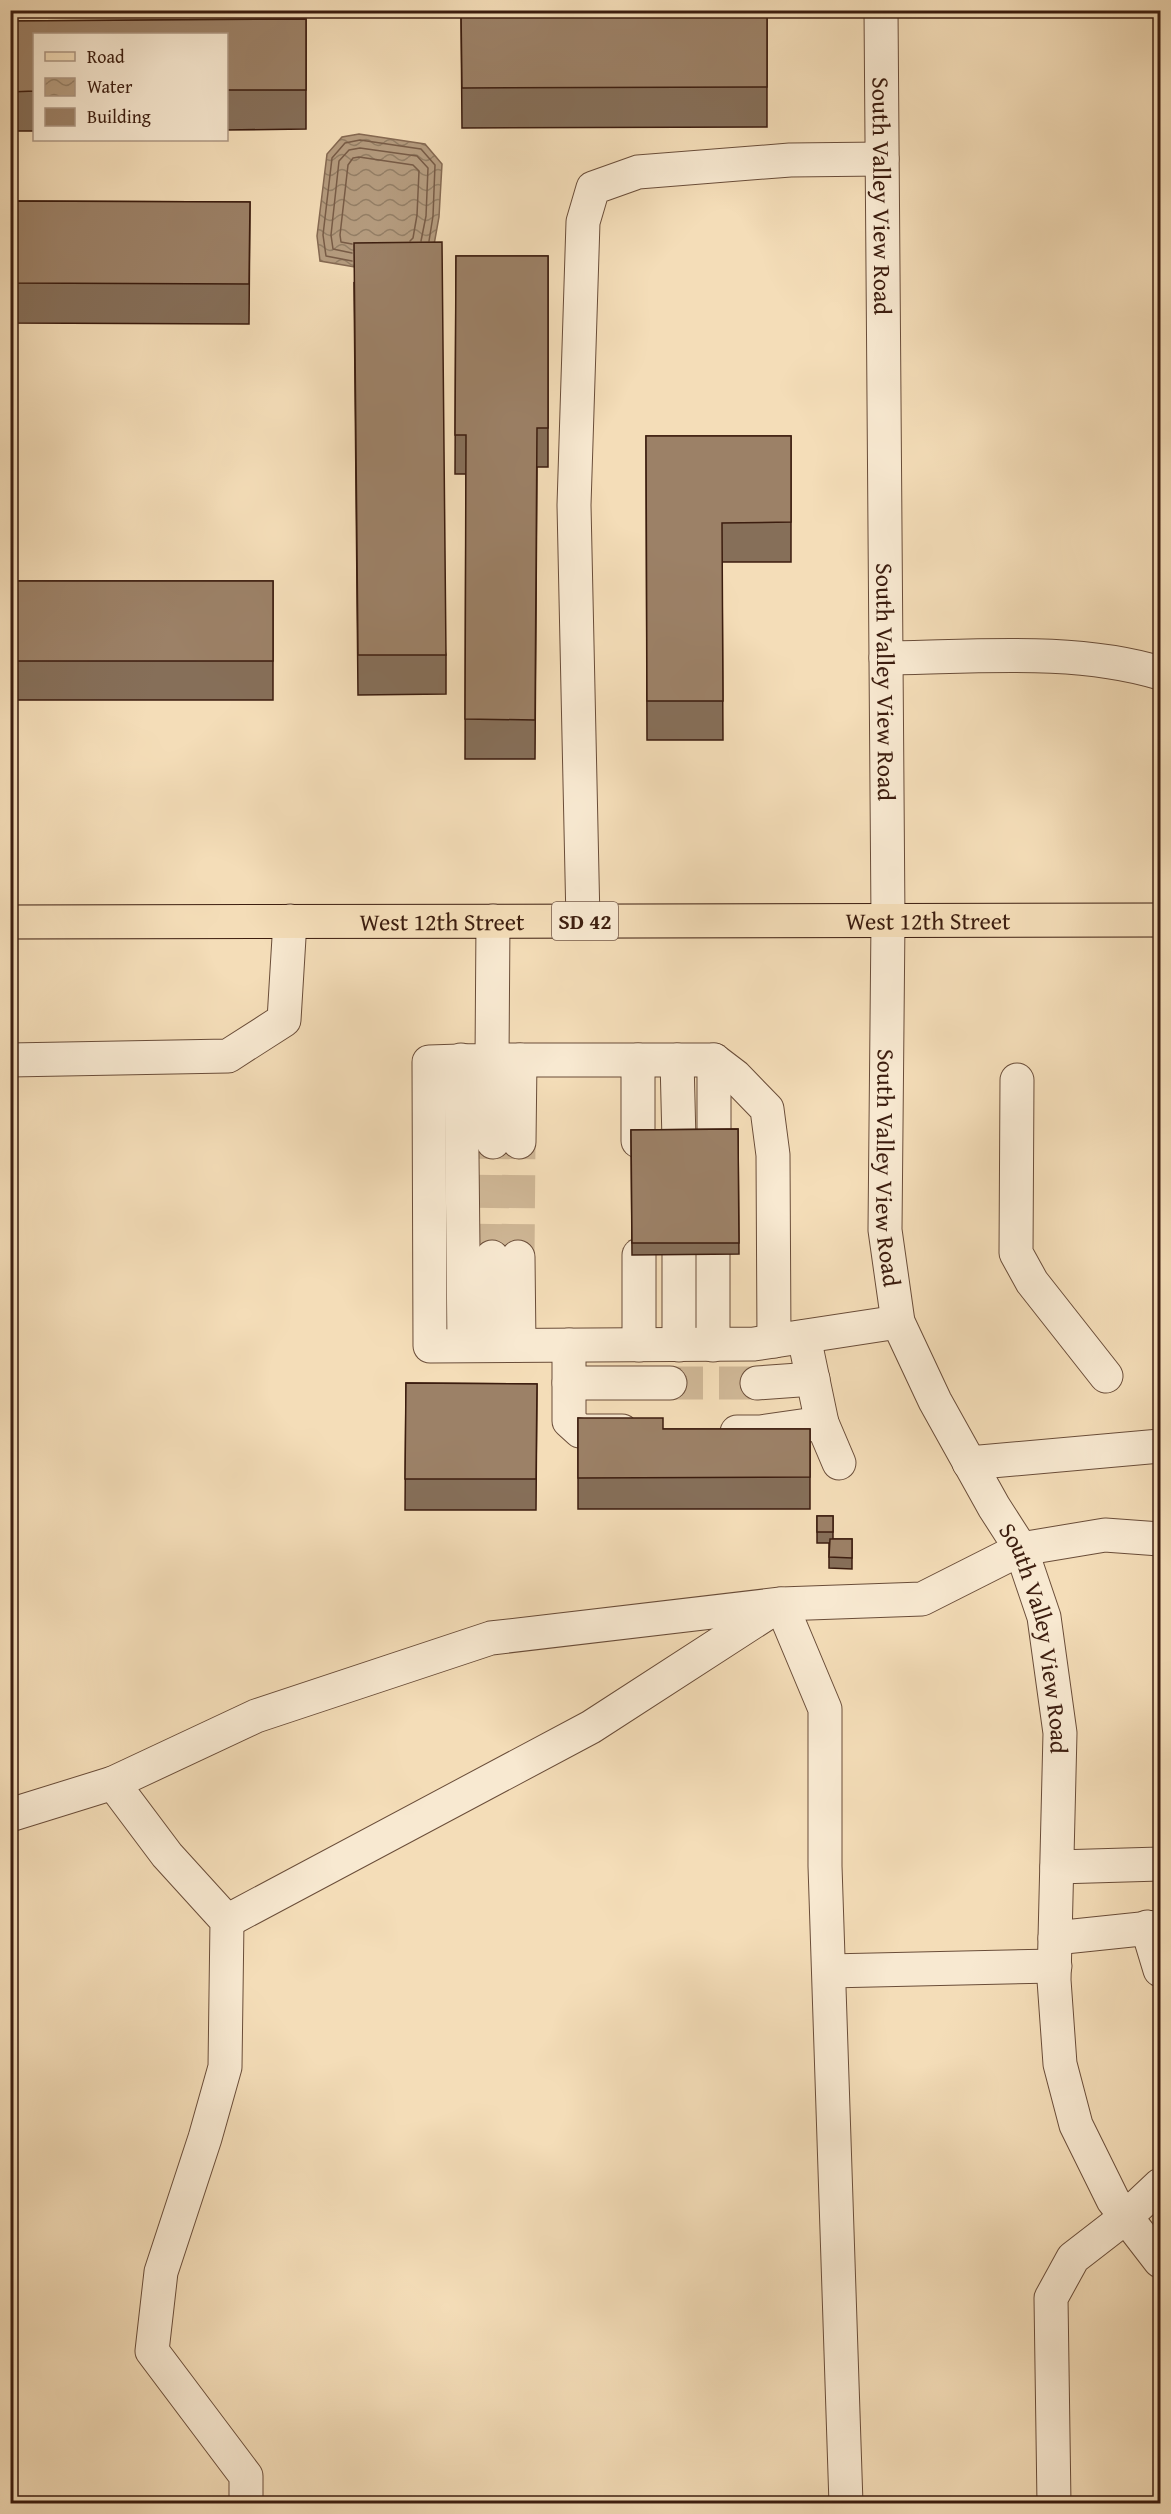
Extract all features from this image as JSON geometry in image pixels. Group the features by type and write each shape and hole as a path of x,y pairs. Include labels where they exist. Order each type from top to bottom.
{"main road":[{"name":"West 12th Street","path":"10,922 1161,920"}],"street":[{"name":"South Valley View Road","path":"881,10 888,920 885,1230 898,1322 934,1401 994,1507 1022,1549 1044,1617 1060,1733 1055,1952 1060,2064 1076,2125 1113,2200 1161,2261"},
{"path":"583,921 574,505 583,222 593,188 638,172 790,160 882,159"},
{"path":"886,658 1080,657 1140,667 1161,673"},
{"path":"10,1060 228,1056 284,1020 290,921"},
{"path":"493,921 491,1060 506,1142"},
{"path":"638,1060 638,1141"},
{"path":"677,1060 679,1141"},
{"path":"839,1463 822,1423 813,1379 789,1339 773,1155 766,1109 735,1076 714,1060 429,1062 430,1346 713,1344 789,1339 898,1322"},
{"path":"714,1060 714,1140"},
{"path":"1017,1080 1016,1253 1032,1282 1106,1376"},
{"path":"713,1254 713,1344"},
{"path":"639,1255 639,1344"},
{"path":"679,1255 679,1344"},
{"path":"492,1344 505,1257"},
{"path":"569,1344 569,1421 580,1431 648,1431"},
{"path":"757,1383 813,1379"},
{"path":"569,1383 670,1383"},
{"path":"704,1432 760,1432 822,1423"},
{"path":"969,1463 1161,1446"},
{"path":"10,1815 113,1783 256,1716 491,1638 781,1604 922,1599 1022,1549 1105,1535 1161,1539"},
{"path":"227,1921 591,1727 781,1604"},
{"path":"781,1604 825,1709 825,1866 846,2504"},
{"path":"113,1783 167,1855 227,1921 225,2067 205,2138 161,2272 152,2351 246,2476 246,2504"},
{"path":"1057,1867 1161,1863"},
{"path":"829,1971 1055,1952 1154,1927 1161,1970"},
{"path":"1054,2504 1051,2298 1072,2259 1126,2217 1161,2185"}],"water":[{"path":"359,134 425,144 442,164 439,217 432,256 355,267 320,261 317,236 327,154 342,137"}],"building":[{"path":"461,10 767,10 767,87 462,88"},
{"path":"306,19 306,90 228,90 228,33 33,33 33,91 10,92 10,21"},
{"path":"10,201 250,202 249,284 10,283"},
{"path":"442,242 446,655 358,655 354,243"},
{"path":"456,256 548,256 548,428 537,428 535,720 465,719 466,435 455,435"},
{"path":"646,436 791,436 791,522 722,523 723,701 647,701"},
{"path":"10,581 273,581 273,661 10,661"},
{"path":"738,1129 739,1243 632,1243 631,1130"},
{"path":"406,1383 537,1384 536,1479 405,1479"},
{"path":"578,1418 663,1418 663,1429 810,1429 810,1477 578,1478"},
{"path":"817,1516 833,1516 833,1532 817,1532"},
{"path":"830,1539 852,1539 852,1558 829,1557"}],"tunnel":[{"path":"492,1257 493,1142"},
{"path":"518,1257 519,1142"},
{"path":"670,1383 757,1383"}]}
